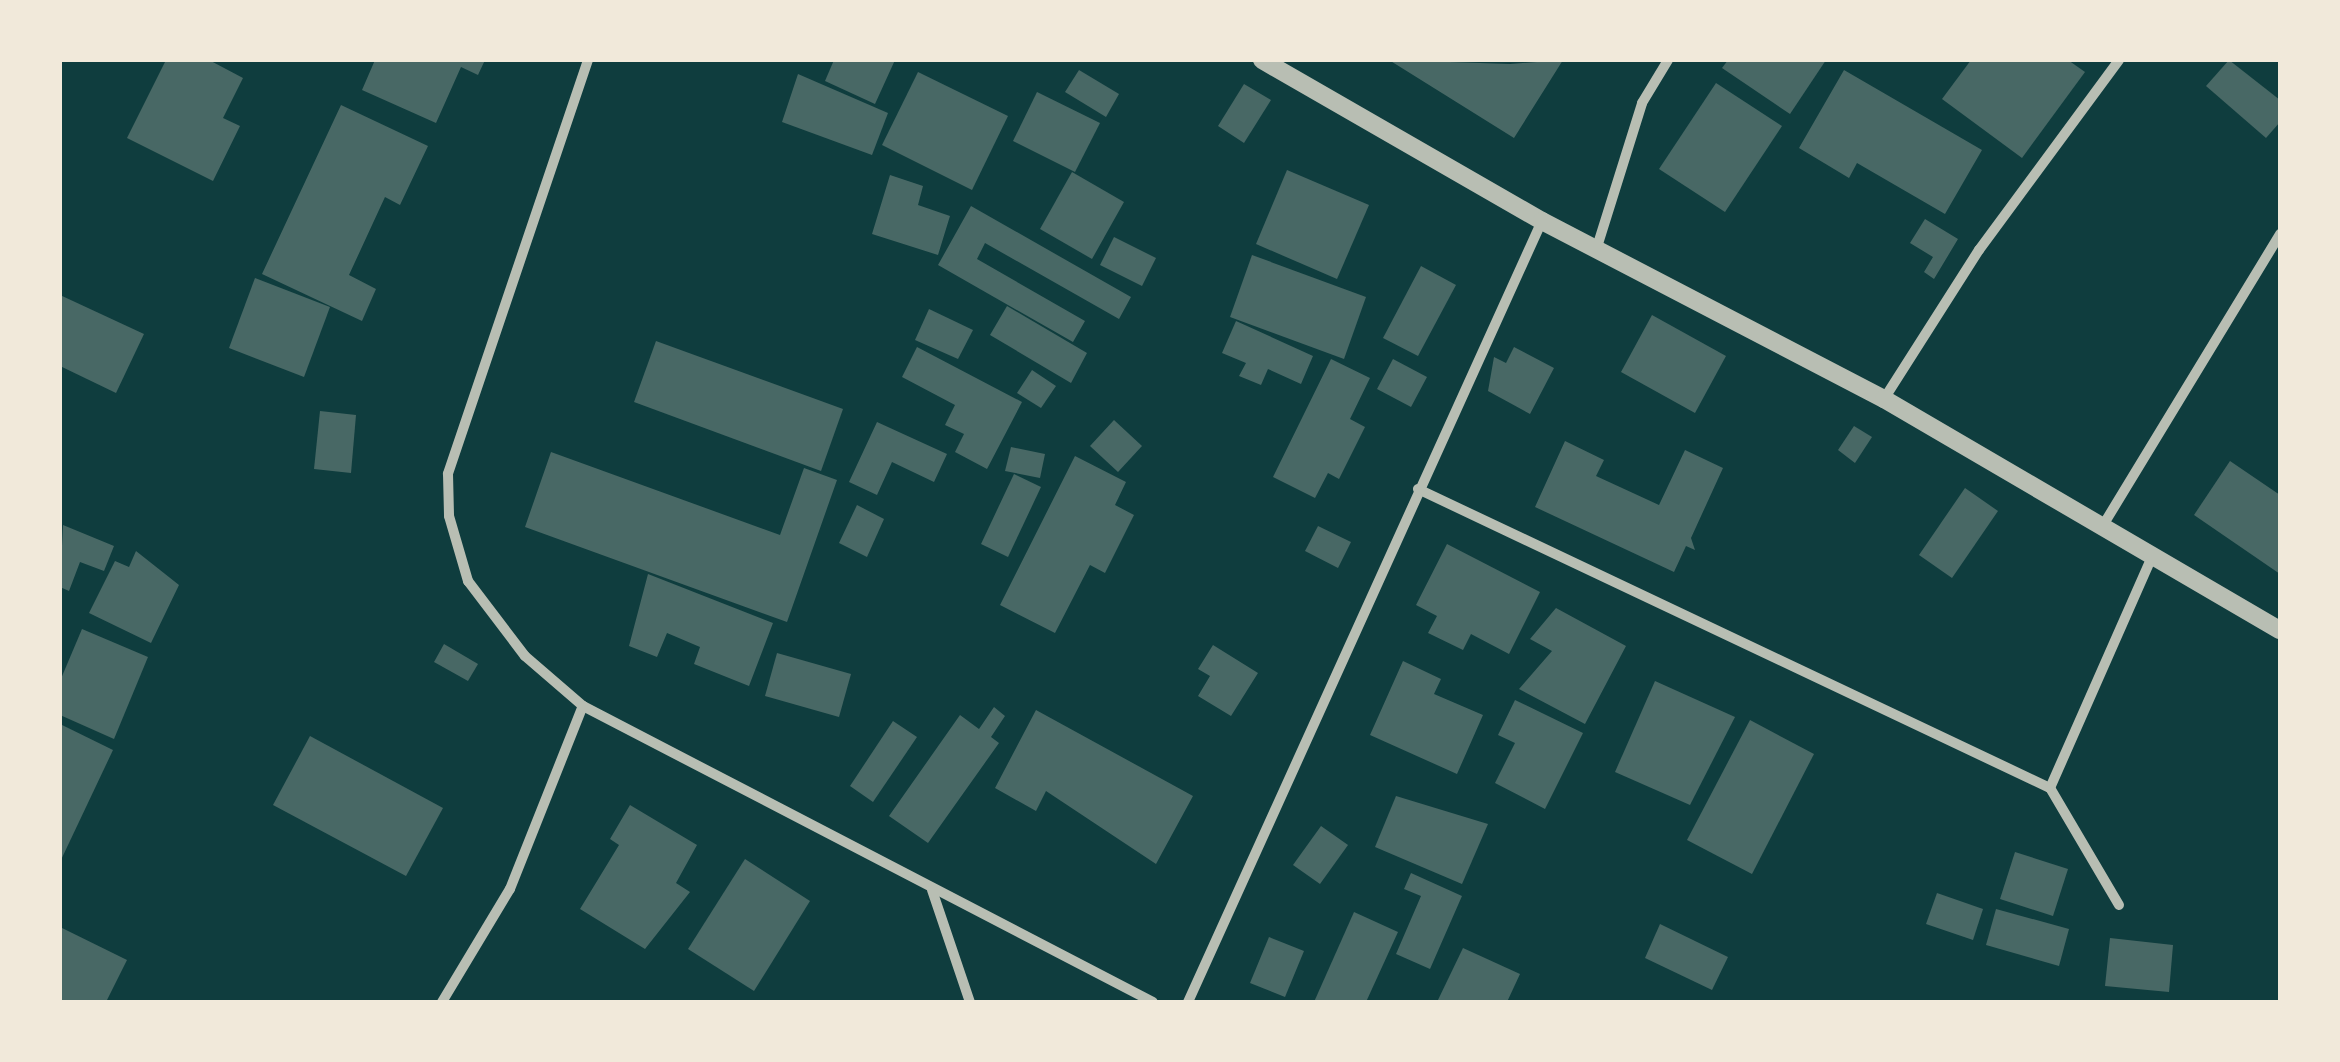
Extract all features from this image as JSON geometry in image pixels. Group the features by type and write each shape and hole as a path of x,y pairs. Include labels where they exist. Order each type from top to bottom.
{"street":[{"path":"588,60 448,474 448,516 468,580 525,656 583,706 1154,1002"},
{"path":"1262,60 1542,221 1884,398 2280,630"},
{"path":"1596,247 1642,103 1668,60"},
{"path":"1884,398 1979,250 2119,60"},
{"path":"1188,1002 1542,221"},
{"path":"2101,528 2280,234"},
{"path":"1418,488 2050,788 2119,904"},
{"path":"2050,788 2152,557"},
{"path":"442,1002 510,889 583,706"},
{"path":"932,889 970,1002"}],"building":[{"path":"166,60 209,60 243,78 223,118 240,126 213,181 127,138"},
{"path":"375,60 485,60 478,75 461,67 436,123 362,90"},
{"path":"834,60 895,60 875,104 825,81"},
{"path":"1389,60 1510,64 1563,60 1514,138"},
{"path":"1728,60 1826,60 1790,114 1722,68"},
{"path":"1971,60 2068,60 2085,72 2022,158 1942,99"},
{"path":"2229,60 2280,100 2280,122 2266,138 2206,86"},
{"path":"1079,70 1119,94 1106,117 1065,92"},
{"path":"1844,70 1982,150 1945,214 1857,163 1849,178 1799,148"},
{"path":"918,72 1008,116 972,190 882,145"},
{"path":"798,74 888,113 872,155 782,122"},
{"path":"1716,83 1782,126 1725,212 1659,169"},
{"path":"1244,84 1271,100 1244,143 1218,126"},
{"path":"1037,92 1100,123 1075,172 1013,141"},
{"path":"341,105 428,146 400,205 385,197 349,275 376,289 362,321 262,274"},
{"path":"1287,170 1369,205 1337,279 1256,244"},
{"path":"1072,172 1124,202 1092,259 1040,229"},
{"path":"890,175 923,186 918,205 950,216 938,255 872,234"},
{"path":"971,206 1131,297 1119,319 985,243 977,259 1085,321 1073,342 938,265"},
{"path":"1925,219 1958,239 1934,279 1924,272 1933,257 1910,243"},
{"path":"1114,237 1156,258 1142,286 1100,265"},
{"path":"1252,255 1366,297 1344,359 1230,317"},
{"path":"1421,266 1456,285 1418,356 1383,338"},
{"path":"255,278 330,307 304,377 229,348"},
{"path":"60,295 144,334 116,393 60,366"},
{"path":"1007,306 1087,353 1071,383 990,335"},
{"path":"929,309 973,330 958,359 915,340"},
{"path":"1652,315 1726,356 1695,413 1621,372"},
{"path":"1236,321 1313,356 1301,384 1268,369 1261,385 1239,376 1246,363 1222,353"},
{"path":"656,341 843,409 821,471 634,402"},
{"path":"917,347 1022,402 987,469 955,452 964,434 945,425 955,405 902,377"},
{"path":"1514,347 1554,368 1530,414 1488,391 1494,357 1506,363"},
{"path":"1331,359 1370,378 1350,419 1365,427 1339,479 1328,473 1315,498 1273,477"},
{"path":"1393,359 1427,377 1411,407 1377,389"},
{"path":"1032,370 1056,386 1041,408 1017,393"},
{"path":"320,411 356,415 351,473 314,469"},
{"path":"1114,420 1142,446 1118,472 1090,446"},
{"path":"877,422 947,454 934,482 892,462 877,495 849,482"},
{"path":"1854,426 1872,437 1855,463 1838,450"},
{"path":"1565,441 1604,460 1596,476 1659,505 1685,450 1723,468 1691,538 1695,550 1686,546 1674,572 1535,507"},
{"path":"1011,447 1045,454 1040,478 1005,471"},
{"path":"551,452 780,535 804,468 837,480 787,622 525,527"},
{"path":"1075,456 1126,482 1115,505 1134,515 1105,573 1090,565 1055,633 1000,605"},
{"path":"2230,461 2280,495 2280,574 2194,515"},
{"path":"1014,474 1041,487 1008,557 981,544"},
{"path":"1965,488 1998,511 1952,578 1919,555"},
{"path":"857,505 884,519 867,557 839,543"},
{"path":"63,525 114,546 104,571 80,562 69,591 60,587"},
{"path":"1318,526 1351,542 1338,568 1305,551"},
{"path":"1447,544 1540,592 1509,654 1471,634 1463,650 1428,633 1437,616 1416,605"},
{"path":"136,551 179,585 151,643 89,613 115,561 129,567"},
{"path":"648,574 773,623 749,686 694,664 700,647 667,633 657,657 629,646"},
{"path":"1556,608 1626,646 1585,724 1519,689 1552,651 1530,639"},
{"path":"82,629 148,657 114,739 60,715 60,681"},
{"path":"444,644 478,664 468,681 434,662"},
{"path":"1213,645 1258,673 1231,716 1198,696 1210,676 1198,669"},
{"path":"777,653 851,674 839,717 765,696"},
{"path":"1403,661 1441,679 1434,694 1483,715 1457,774 1370,735"},
{"path":"1655,681 1735,717 1690,805 1615,772"},
{"path":"1515,700 1583,733 1545,809 1495,783 1515,743 1498,735"},
{"path":"994,707 1005,716 991,737 999,743 928,843 889,816 960,715 979,729"},
{"path":"1036,710 1193,796 1156,864 1046,791 1036,811 995,788"},
{"path":"1750,720 1814,754 1752,874 1687,840"},
{"path":"893,721 917,737 873,802 850,786"},
{"path":"60,724 113,750 60,862"},
{"path":"310,736 443,808 406,876 273,805"},
{"path":"1396,796 1488,824 1462,884 1375,847"},
{"path":"630,805 697,845 676,883 690,892 645,949 580,909 619,845 610,839"},
{"path":"1321,826 1348,845 1320,884 1293,865"},
{"path":"2015,852 2068,869 2053,916 2000,899"},
{"path":"745,859 810,901 754,991 688,949"},
{"path":"1411,873 1462,896 1430,969 1396,954 1421,896 1404,889"},
{"path":"1937,893 1983,909 1973,940 1926,924"},
{"path":"1996,909 2069,929 2059,966 1986,945"},
{"path":"1354,912 1398,932 1366,1002 1314,1002"},
{"path":"1660,924 1728,957 1712,990 1645,958"},
{"path":"60,927 127,960 106,1002 60,1002"},
{"path":"1269,937 1304,951 1285,997 1250,983"},
{"path":"2110,938 2173,945 2169,992 2105,986"},
{"path":"1463,948 1520,974 1507,1002 1437,1002"}]}
